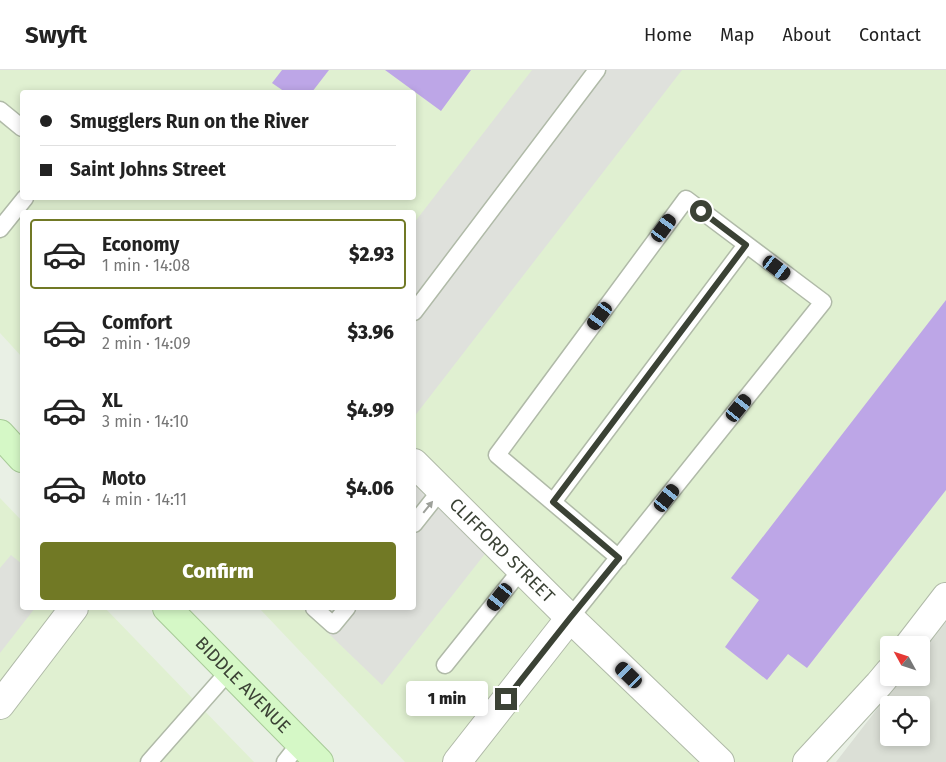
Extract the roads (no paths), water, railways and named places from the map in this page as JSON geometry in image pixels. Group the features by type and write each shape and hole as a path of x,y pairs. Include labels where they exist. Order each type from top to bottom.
{"main road":[{"path":"0,434 20,456"},
{"name":"BIDDLE AVENUE","path":"168,610 229,672 293,753 319,762"}],"street":[{"name":"CLIFFORD STREET","path":"416,465 570,618 720,762"},
{"path":"916,636 946,597"},
{"path":"0,705 72,610"},
{"path":"457,762 570,618"},
{"path":"807,762 880,683"}],"lane":[{"path":"416,309 597,70"},
{"path":"0,110 20,126"},
{"path":"570,618 619,558 823,302 686,199 497,455 619,558"},
{"path":"0,229 23,200"},
{"path":"553,502 746,245"},
{"path":"416,521 441,490"},
{"path":"445,665 521,570"},
{"path":"316,610 333,625 345,610"},
{"path":"150,762 229,672"}]}
